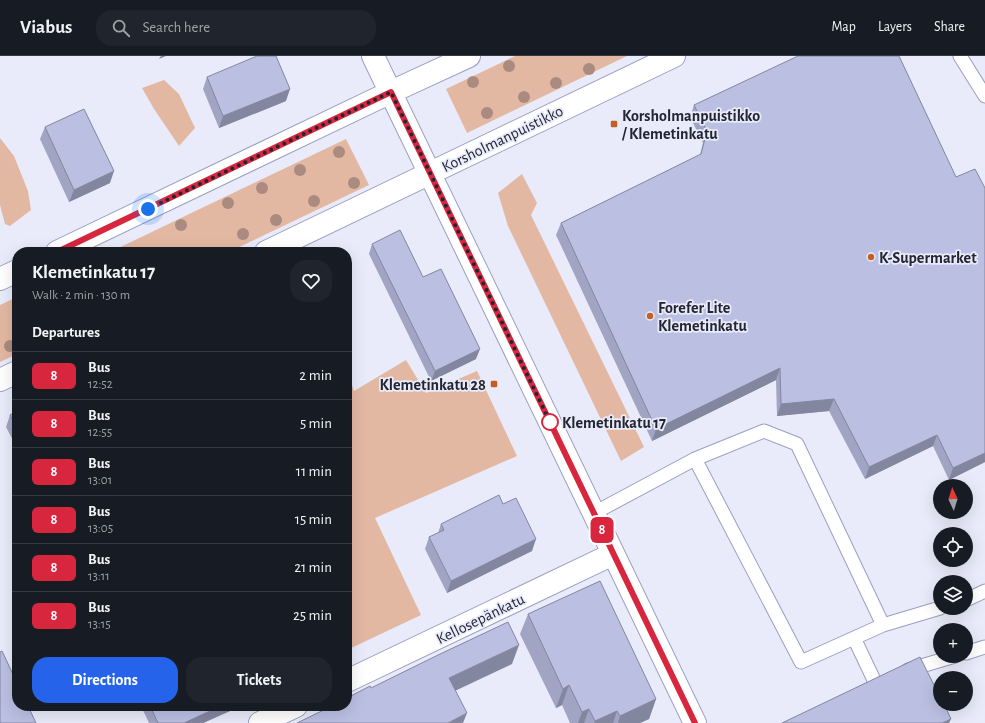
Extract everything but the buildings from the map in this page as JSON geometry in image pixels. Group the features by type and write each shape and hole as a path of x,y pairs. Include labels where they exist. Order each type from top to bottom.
{"street":[{"path":"373,56 695,723"},
{"path":"67,247 391,92 470,56"},
{"name":"Korsholmanpuistikko","path":"276,247 674,56"},
{"path":"0,279 12,273"},
{"path":"0,380 12,374"},
{"name":"Kellosepänkatu","path":"352,679 613,554"},
{"path":"260,723 285,711"}],"lane":[{"path":"960,56 985,96"},
{"path":"594,513 695,459 764,431 797,444 883,625"},
{"path":"695,459 801,662 883,625 933,610"},
{"path":"973,597 985,591"},
{"path":"854,638 874,680"},
{"path":"973,651 985,647"},
{"path":"861,687 874,680 933,662"}],"shaded area":[{"path":"515,56 627,56 467,133 446,89"},
{"path":"164,80 179,94 195,128 179,146 142,88"},
{"path":"0,138 14,156 28,191 31,210 10,226 5,224 0,205"},
{"path":"346,139 369,185 239,247 120,247"},
{"path":"522,174 537,203 531,215 644,447 621,461 508,226 498,193"},
{"path":"12,299 12,356 0,362 0,305"},
{"path":"406,360 426,393 477,371 517,456 375,518 421,615 352,648 352,385 354,391"}],"bus line":[{"name":"8","path":"67,247 391,92 695,723"}],"place":[{"name":"Korsholmanpuistikko / Klemetinkatu","path":"614,124"},
{"name":"K-Supermarket","path":"871,257"},
{"name":"Forefer Lite Klemetinkatu","path":"650,316"},
{"name":"Klemetinkatu 28","path":"494,384"},
{"name":"Klemetinkatu 17","path":"550,422"}],"route":[{"path":"148,209 391,92 550,422"}]}
